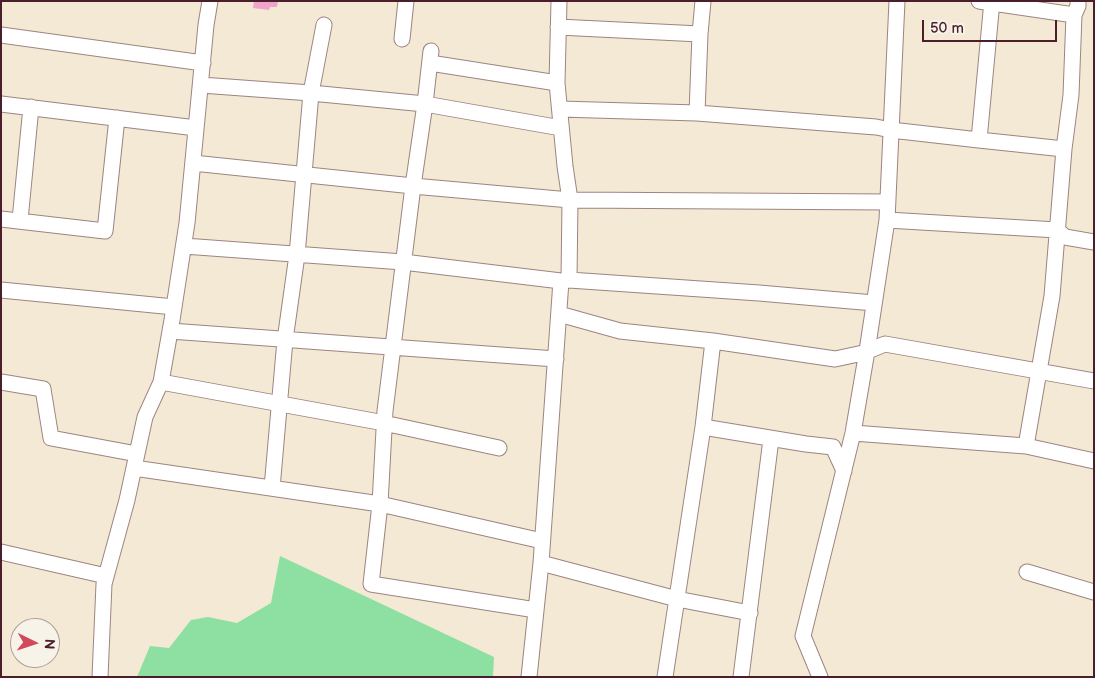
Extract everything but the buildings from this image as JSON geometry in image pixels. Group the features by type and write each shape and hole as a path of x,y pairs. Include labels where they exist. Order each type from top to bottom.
{"street":[{"path":"100,677 104,584 127,500 145,417 161,382 184,246 210,1"},
{"path":"402,39 406,1"},
{"path":"529,677 541,563 559,314 565,281 570,200 557,83 559,1"},
{"path":"697,113 703,1"},
{"path":"820,677 803,636 853,433 887,220 897,1"},
{"path":"978,140 988,2 1076,8 1071,95 1064,149 1052,296 1026,446"},
{"path":"272,488 285,340 297,255 311,93 324,25"},
{"path":"558,28 700,34"},
{"path":"1,35 203,63"},
{"path":"536,610 371,584 380,504 384,423 430,57 557,83"},
{"path":"200,86 311,93 425,104 561,128"},
{"path":"1,104 196,128"},
{"path":"20,220 31,107"},
{"path":"560,109 697,113 866,126 1064,149"},
{"path":"1,219 105,231 117,118"},
{"path":"193,163 570,200 888,202"},
{"path":"887,220 1057,230 1065,237 1094,242"},
{"path":"184,246 404,262 565,281 759,293 874,303"},
{"path":"1,290 174,307"},
{"path":"559,314 620,331 713,341 834,359 886,344 1094,381"},
{"path":"170,331 556,359"},
{"path":"665,677 704,427 713,341"},
{"path":"1,382 42,389 51,438 136,461 272,488 380,504 542,540"},
{"path":"161,382 384,423 499,448"},
{"path":"704,427 771,439 833,447 844,471"},
{"path":"853,433 1026,446 1094,461"},
{"path":"741,677 771,439"},
{"path":"1,552 106,576"},
{"path":"541,563 677,599 750,613"},
{"path":"1027,572 1094,592"}],"green space":[{"path":"280,556 494,657 493,677 137,677 150,646 169,648 191,620 208,617 237,623 271,603"}]}
